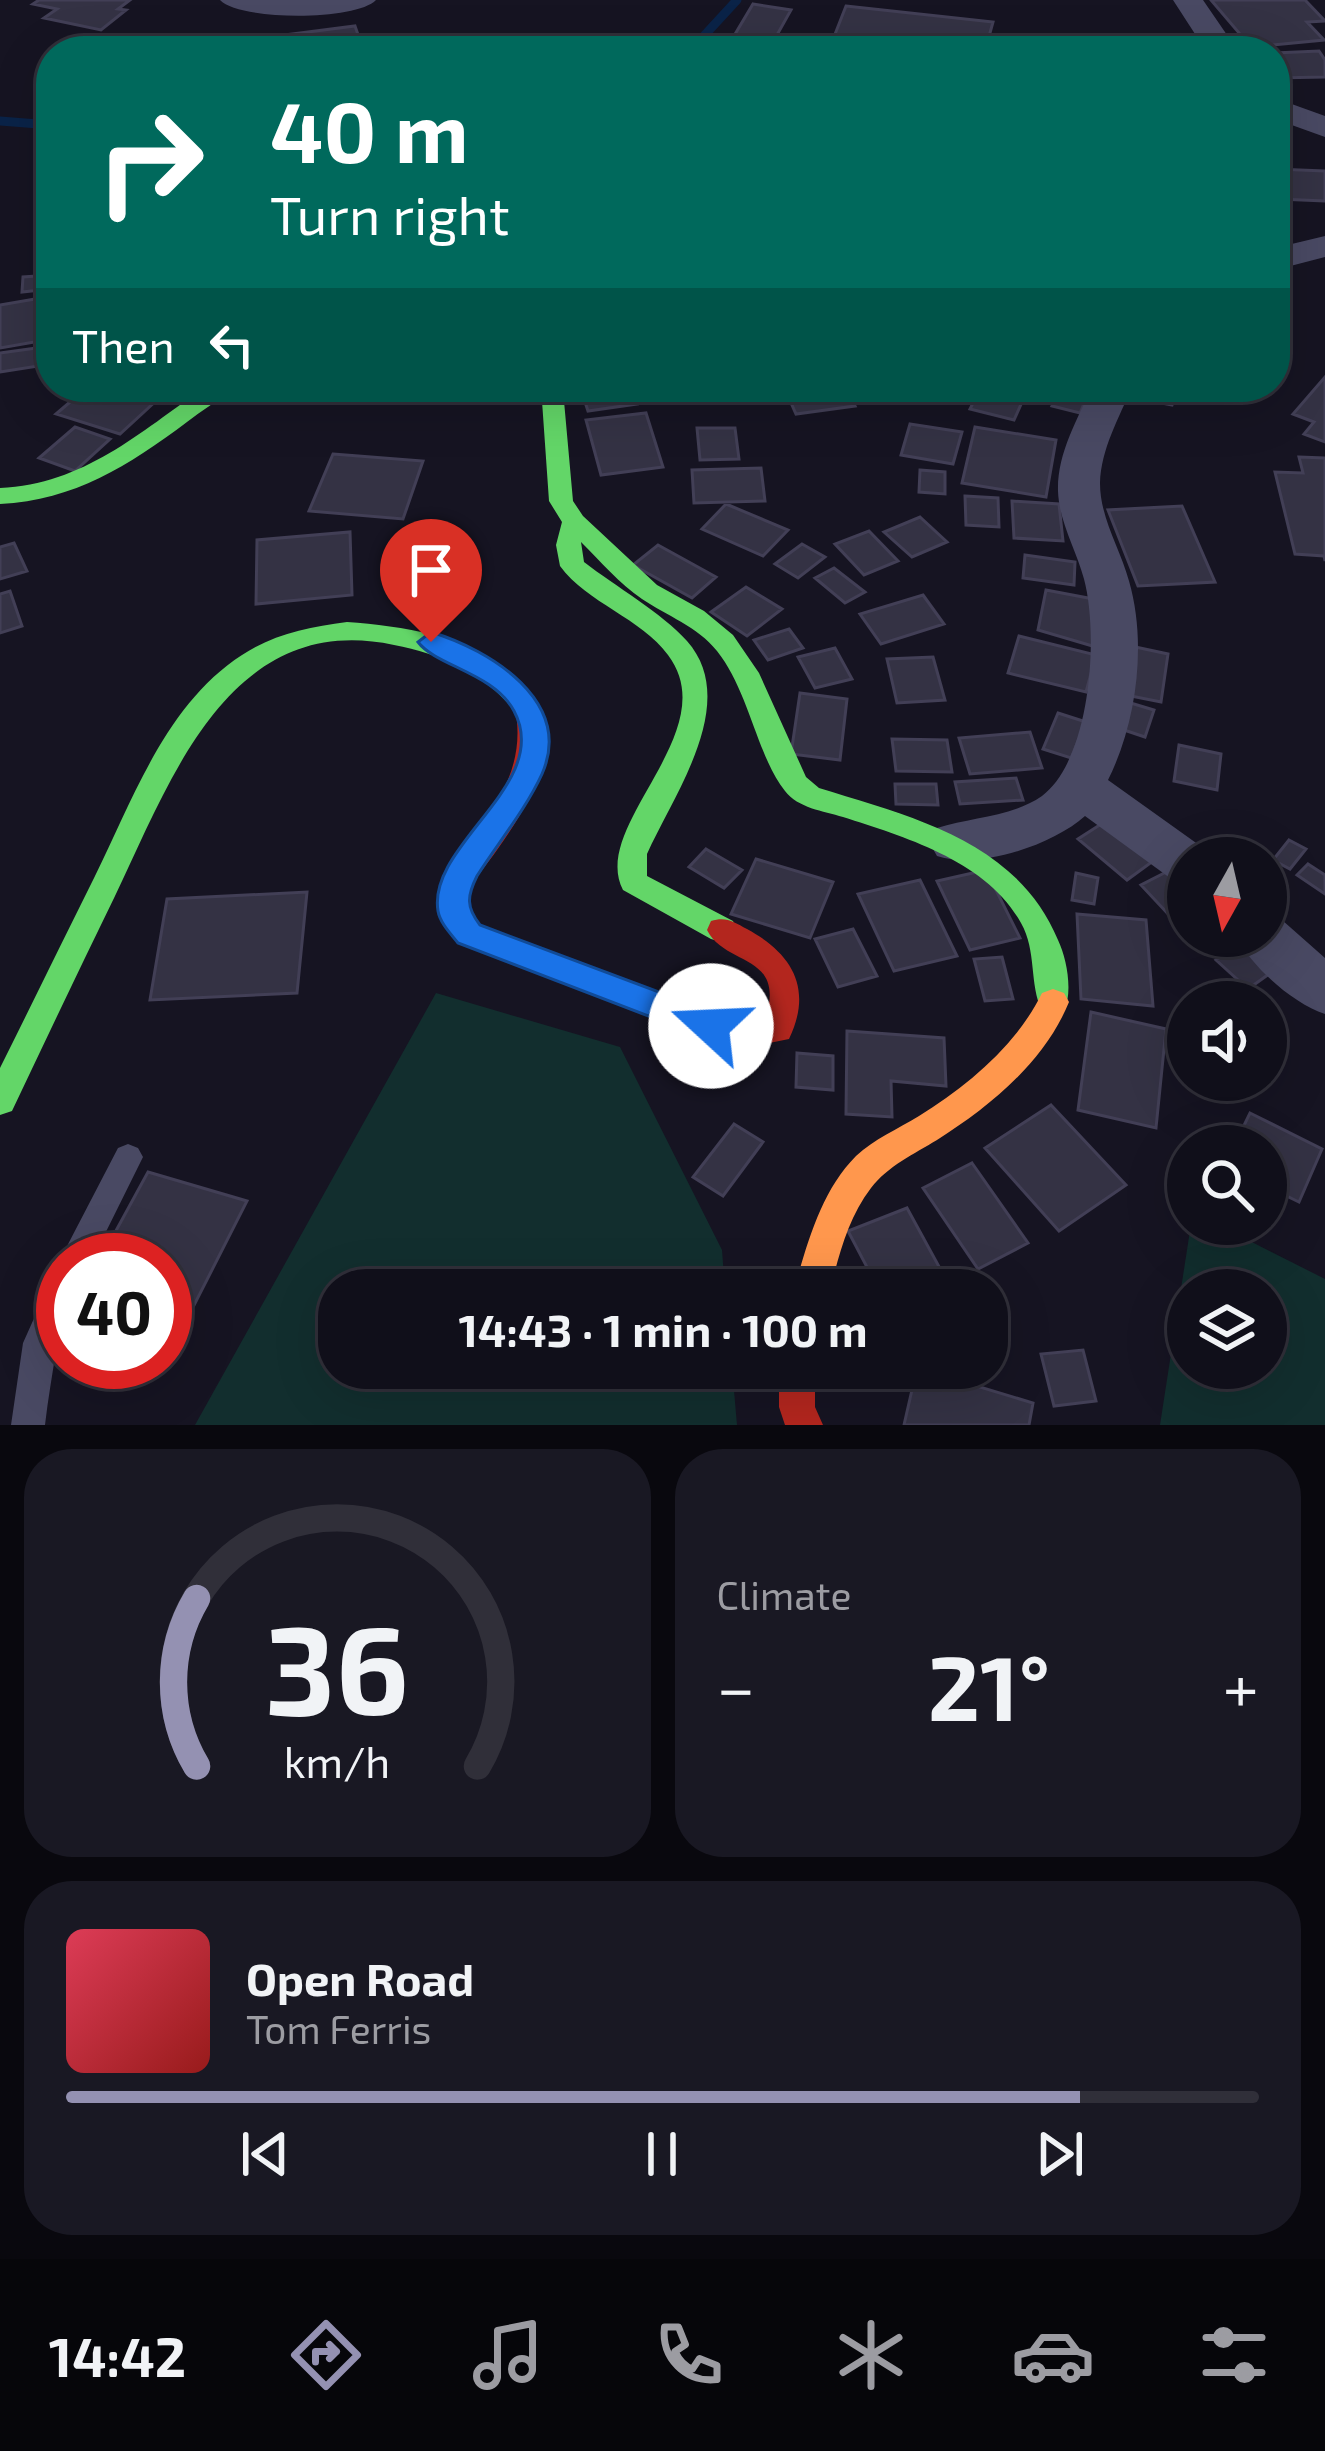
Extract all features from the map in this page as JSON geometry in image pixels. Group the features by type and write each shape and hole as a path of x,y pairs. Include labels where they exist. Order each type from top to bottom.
{"street":[{"path":"235,0 299,8 361,0"},
{"path":"1189,0 1212,36"},
{"path":"1290,114 1325,127"},
{"path":"1290,255 1323,247"},
{"path":"0,496 45,494 86,481 199,402"},
{"path":"553,402 561,501 574,522 648,591 695,617 724,641 746,673 795,784 809,796 955,842 989,862 1028,907 1048,956 1054,992 1048,1019 942,1119 868,1166 832,1221 818,1269"},
{"path":"955,842 1006,832 1065,806 1094,762 1108,710 1112,639 1103,560 1079,495 1080,464 1106,402"},
{"path":"0,1101 145,800 213,693 262,652 307,633 351,628 384,630 465,656 513,688 529,710 537,737 530,771 454,892 453,913 469,934 711,1026 750,1033 778,1029 790,1013 792,986 777,962 655,900 633,882 632,854 695,720 696,685 678,648 572,566 568,545 574,522"},
{"path":"1079,785 1167,849"},
{"path":"1286,957 1325,992"},
{"path":"797,1389 804,1425"}],"lane":[{"path":"90,1233 128,1157"},
{"path":"28,1425 36,1365"}],"green space":[{"path":"436,993 620,1047 722,1250 723,1269 318,1269 318,1389 734,1389 737,1425 195,1425"},
{"path":"1188,1245 1258,1245 1325,1279 1325,1425 1160,1425 1167,1380 1167,1389 1287,1389 1287,1269 1184,1269"}],"building":[{"path":"39,0 130,0 118,9 126,10 101,30 44,18 57,9 33,4"},
{"path":"1211,0 1305,0 1325,21 1307,22 1324,40 1290,43 1290,36 1242,36"},
{"path":"753,4 791,10 776,36 734,36"},
{"path":"846,6 993,22 989,36 834,36"},
{"path":"355,26 358,36 277,36"},
{"path":"1319,51 1325,60 1325,77 1290,78 1290,52"},
{"path":"1290,170 1325,171 1325,201 1290,199"},
{"path":"36,276 36,291 22,292 23,277"},
{"path":"35,299 36,342 0,348 0,305"},
{"path":"36,348 36,366 0,372 0,353"},
{"path":"1325,377 1325,442 1304,434 1314,422 1293,414"},
{"path":"70,402 155,402 120,434 56,414"},
{"path":"585,402 637,404 588,411"},
{"path":"791,402 853,402 855,406 796,414"},
{"path":"974,402 1022,402 1014,420 970,409"},
{"path":"1054,402 1085,402 1080,413 1052,406"},
{"path":"646,413 663,467 601,475 586,420"},
{"path":"910,424 962,432 953,464 901,455"},
{"path":"75,427 110,439 75,471 39,458"},
{"path":"975,427 1056,440 1046,497 962,483"},
{"path":"697,428 735,428 739,459 700,460"},
{"path":"333,454 423,461 403,519 309,511"},
{"path":"1299,457 1325,458 1325,561 1324,556 1295,554 1275,472 1303,473"},
{"path":"761,468 765,501 694,503 692,470"},
{"path":"920,470 945,472 945,494 919,492"},
{"path":"965,496 998,498 999,527 966,525"},
{"path":"1012,501 1059,504 1063,541 1014,538"},
{"path":"726,504 788,530 763,556 702,529"},
{"path":"1182,506 1215,582 1138,586 1108,510"},
{"path":"920,517 947,542 912,557 884,532"},
{"path":"869,531 898,561 864,575 835,544"},
{"path":"350,532 352,595 256,604 257,540"},
{"path":"14,543 27,571 0,579 0,547"},
{"path":"802,544 825,557 798,578 775,564"},
{"path":"658,545 716,577 692,598 633,565"},
{"path":"1025,555 1075,562 1074,585 1023,578"},
{"path":"834,568 865,592 845,603 815,578"},
{"path":"746,587 782,609 747,636 711,612"},
{"path":"1046,590 1104,601 1096,647 1038,630"},
{"path":"10,591 22,626 0,633 0,594"},
{"path":"923,595 944,624 881,644 860,614"},
{"path":"789,629 803,648 768,660 754,640"},
{"path":"1019,636 1096,655 1086,692 1008,673"},
{"path":"1126,645 1168,654 1161,702 1116,693"},
{"path":"835,648 852,679 815,688 798,657"},
{"path":"933,657 945,700 897,703 887,659"},
{"path":"800,693 847,699 840,760 791,754"},
{"path":"1124,701 1154,710 1145,737 1115,727"},
{"path":"1058,713 1086,722 1071,758 1043,749"},
{"path":"1030,732 1042,768 970,774 959,738"},
{"path":"892,739 947,740 952,772 896,771"},
{"path":"1179,745 1221,754 1217,790 1174,781"},
{"path":"1016,778 1023,800 960,804 955,782"},
{"path":"895,784 936,784 938,805 896,804"},
{"path":"1112,817 1160,856 1127,880 1078,839"},
{"path":"1287,842 1306,849 1290,869 1287,867"},
{"path":"706,849 742,870 724,888 689,867"},
{"path":"756,859 833,882 810,938 731,914"},
{"path":"1308,864 1325,875 1325,894 1297,875"},
{"path":"986,870 1020,938 970,950 937,881"},
{"path":"1167,872 1167,913 1141,885"},
{"path":"1076,873 1098,878 1094,904 1072,900"},
{"path":"920,880 957,956 894,971 858,894"},
{"path":"307,892 297,993 150,1000 167,899"},
{"path":"1077,914 1146,920 1153,1006 1081,999"},
{"path":"853,929 877,976 838,987 815,939"},
{"path":"1002,957 1013,999 985,1001 974,959"},
{"path":"1262,957 1276,969 1259,981 1239,981 1216,960"},
{"path":"1091,1012 1166,1029 1156,1128 1078,1110"},
{"path":"847,1031 944,1038 946,1086 891,1081 892,1117 846,1114"},
{"path":"797,1053 833,1056 833,1090 796,1087"},
{"path":"1051,1105 1126,1185 1059,1231 985,1148"},
{"path":"1250,1113 1274,1125 1244,1125"},
{"path":"734,1124 763,1142 723,1196 693,1177"},
{"path":"1287,1132 1322,1149 1299,1202 1287,1196"},
{"path":"972,1163 1028,1243 978,1269 923,1188"},
{"path":"148,1172 247,1201 192,1309 192,1233 115,1233"},
{"path":"907,1208 940,1269 868,1269 848,1231"},
{"path":"1083,1350 1096,1401 1054,1406 1041,1354"},
{"path":"912,1389 987,1389 1033,1403 1029,1425 904,1425"}],"waterway":[{"path":"704,36 737,0"},
{"path":"0,121 36,124"}],"traffic: fast":[{"path":"0,496 33,494 91,476 199,402"},
{"path":"553,402 561,501 574,522 648,591 695,617 724,641 746,673 795,784 809,796 934,839 973,858 1007,883 1033,915 1049,954 1053,1002"},
{"path":"574,522 568,545 572,566 678,648 696,685 695,720 632,854 633,882 722,930"},
{"path":"0,1101 170,752 195,716 249,663 311,635 386,634 429,643 472,660 508,685 528,708"}],"traffic: slow":[{"path":"818,1269 833,1224 858,1179 876,1160 946,1116 1002,1071 1035,1035 1053,1002"}],"traffic: jam":[{"path":"528,708 533,733 524,781 454,891 453,913 469,934 711,1026 750,1033 778,1029 786,993 777,968 722,930"},
{"path":"797,1389 804,1425"}],"route":[{"path":"431,642 465,656 513,688 529,710 537,737 530,771 464,870 454,892 453,913 469,934 711,1026"}]}
